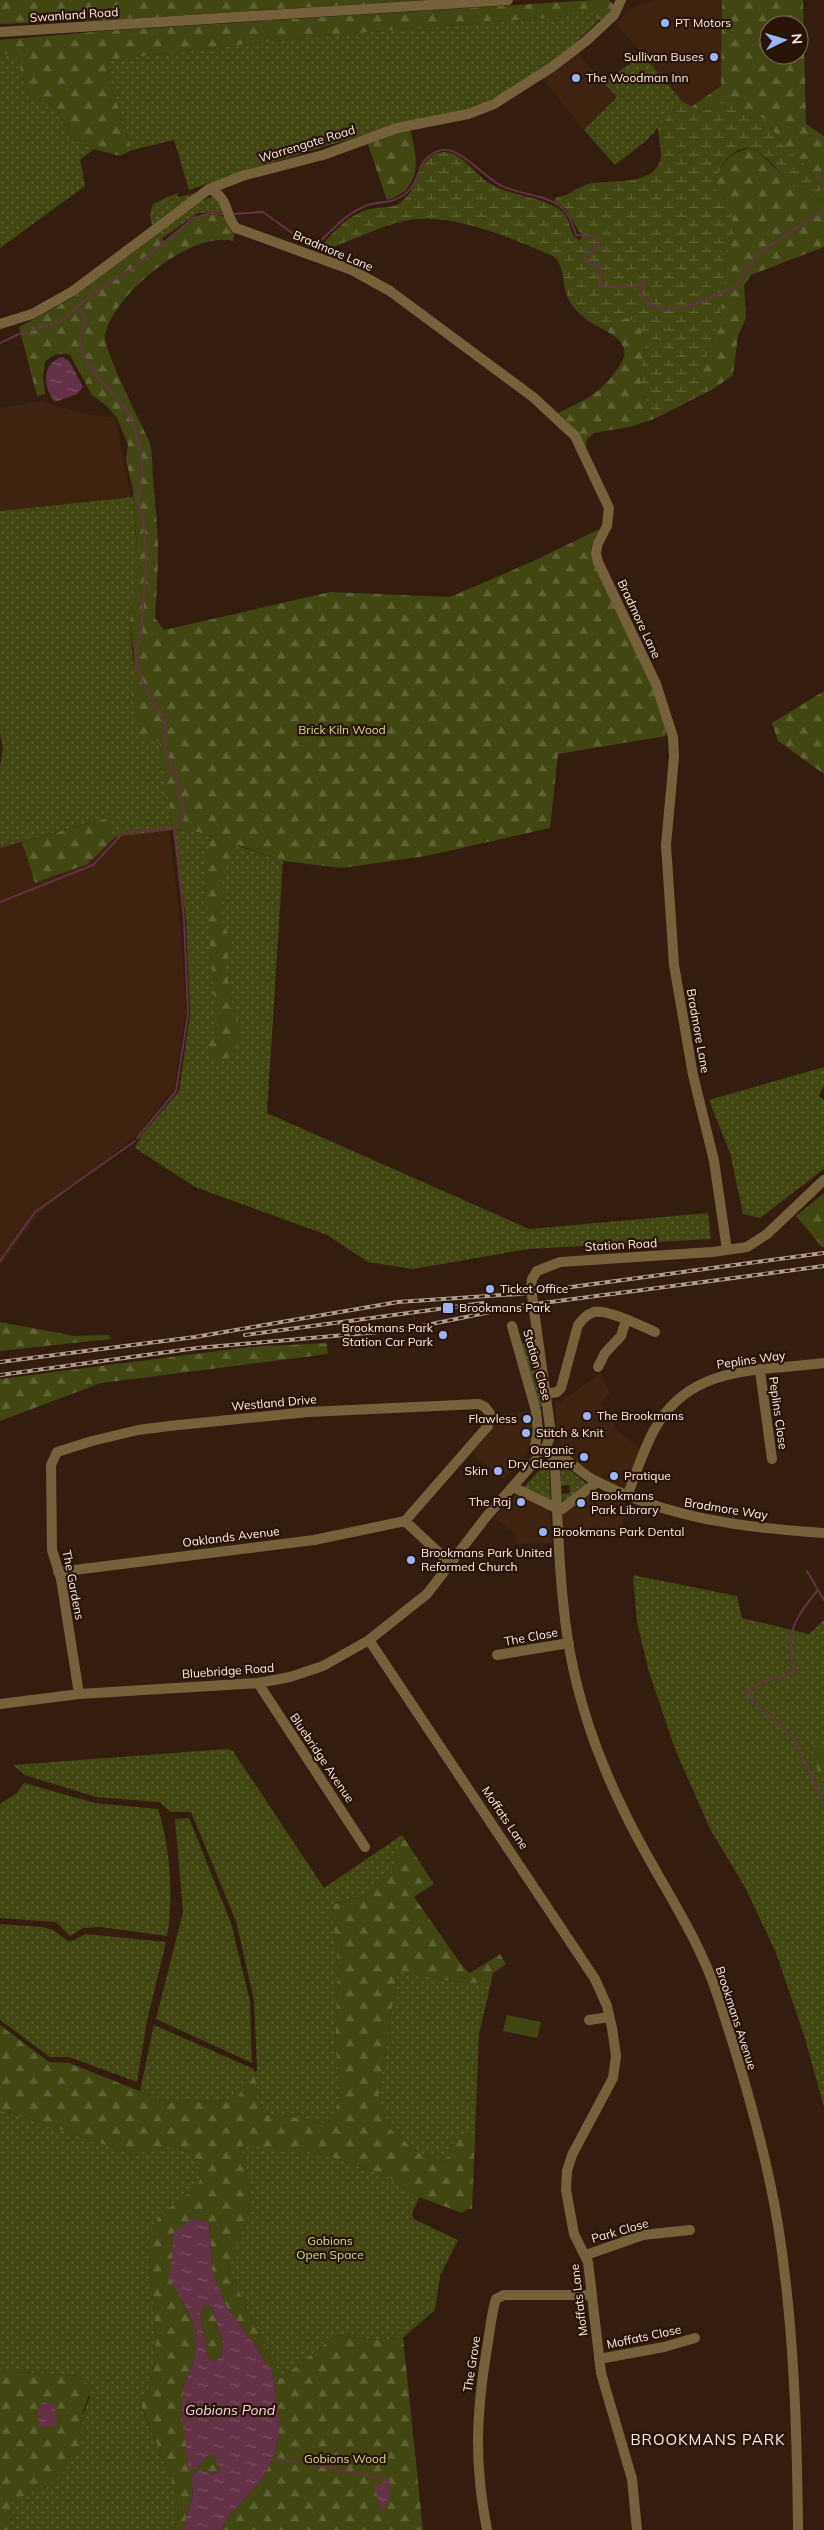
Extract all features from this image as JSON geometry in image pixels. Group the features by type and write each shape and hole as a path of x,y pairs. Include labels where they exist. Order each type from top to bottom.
{"street":[{"name":"Swanland Road","path":"0,32 508,0"},
{"name":"Warrengate Road","path":"0,324 32,314 73,291 209,189 230,180 323,154 397,128 442,120 489,106 541,75 586,41 614,15 621,0"},
{"path":"209,189 223,198 230,180"},
{"name":"Bradmore Lane","path":"223,198 233,224 242,231 296,248 352,270 390,291 525,391 575,436 605,498 610,518 598,544 596,553 598,562 656,684 674,736 674,757 666,845 674,965 693,1074 714,1161 727,1250"},
{"name":"Station Road","path":"543,1452 550,1433 532,1279 537,1271 566,1261 747,1247 760,1240 824,1180"},
{"path":"546,1394 557,1392 561,1388 578,1325 585,1316 598,1312 626,1320 655,1332"},
{"path":"598,1367 605,1353 621,1336 626,1320"},
{"name":"Station Close","path":"512,1326 536,1411 538,1431 535,1446 543,1452"},
{"name":"Peplins Way","path":"627,1496 658,1422 674,1401 686,1392 709,1379 824,1363"},
{"name":"Peplins Close","path":"760,1371 772,1460"},
{"name":"Westland Drive","path":"57,1452 92,1440 138,1430 308,1412 479,1404 485,1406 491,1415 488,1426 405,1521"},
{"path":"536,1411 548,1410"},
{"name":"The Gardens","path":"57,1452 51,1465 50,1478 52,1550 58,1572 79,1694"},
{"name":"Bradmore Way","path":"543,1452 554,1458 562,1457 597,1482 659,1509 708,1520 824,1533"},
{"name":"Bluebridge Road","path":"0,1704 79,1694 258,1683 290,1677 323,1666 369,1640 418,1603 451,1564 486,1517 543,1452"},
{"name":"Brookmans Avenue","path":"554,1458 568,1642 579,1686 605,1767 647,1859 699,1950 708,1971 740,2069 772,2196 783,2257 792,2360 798,2530"},
{"path":"513,1487 558,1509 562,1509 597,1482"},
{"path":"405,1521 451,1564"},
{"name":"Oaklands Avenue","path":"58,1572 314,1540 405,1521"},
{"name":"Moffats Lane","path":"369,1640 595,1979 609,2017 616,2056 613,2078 576,2146 567,2171 566,2190 574,2234 586,2255 599,2359 607,2398 632,2479 637,2530"},
{"name":"The Close","path":"497,1655 568,1642"},
{"name":"Bluebridge Avenue","path":"258,1683 365,1846"},
{"path":"589,2020 609,2017"},
{"name":"Park Close","path":"586,2255 643,2235 690,2230"},
{"name":"The Grove","path":"487,2530 479,2478 477,2425 496,2299 504,2295 591,2295"},
{"name":"Moffats Close","path":"599,2359 664,2348 695,2338"}],"shaded area":[{"path":"658,0 722,0 721,86 691,107 682,101 615,22 638,5"},
{"path":"577,52 617,97 584,130 542,78"},
{"path":"42,401 80,413 115,418 131,497 0,511 0,408"},
{"path":"169,830 180,919 186,1012 174,1089 137,1135 41,1212 0,1266 0,848 22,842 35,883 88,864 115,837"},
{"path":"601,1373 610,1393 600,1403 618,1418 613,1427 640,1448 624,1489 595,1475 582,1466 562,1447 557,1436 555,1402 560,1402"},
{"path":"533,1410 533,1428 527,1454 504,1480 472,1453 497,1423 498,1415"},
{"path":"593,1488 629,1505 618,1536 564,1538 563,1513"},
{"path":"517,1493 549,1509 552,1543 513,1544 517,1535 495,1518"}],"green space":[{"path":"0,0 426,0 124,19 0,24"},
{"path":"609,0 614,5 604,23 590,10 577,10 567,16 310,37 107,60 108,76 132,150 120,156 94,149 69,135 55,107 29,97 16,53 0,55 0,40 104,31"},
{"path":"722,0 803,0 803,15 759,15 759,65 805,65 806,124 824,136 824,194 808,168 781,142 765,119 702,112 691,107 721,86"},
{"path":"577,10 590,10 600,19 587,33 556,59 522,82 487,101 459,111 388,127 189,190 174,140 132,150 108,76 107,60 310,37 567,16"},
{"path":"16,53 29,97 55,107 69,135 94,149 80,160 85,186 0,248 0,55"},
{"path":"643,55 682,101 647,140 615,165 584,130 617,97 603,82"},
{"path":"727,100 765,119 781,142 808,168 824,194 824,199 820,201 807,188 797,190 768,160 751,148 745,148 736,152 723,163 717,175 715,188 730,205 734,231 726,258 720,319 701,373 715,388 654,419 645,397 641,380 640,372 645,347 641,330 629,318 595,325 583,317 573,307 568,298 562,270 553,256 500,234 480,228 441,220 422,219 404,221 374,230 325,250 323,244 340,226 352,217 367,210 397,205 406,198 423,165 432,156 440,152 456,155 489,183 498,188 555,206 566,215 572,232 580,240 583,234 579,232 566,209 554,201 557,197 566,195 588,184 631,180 652,173 658,166 661,155 658,128 682,101 702,112"},
{"path":"410,129 415,151 415,172 407,188 399,195 387,200 367,142"},
{"path":"751,148 759,152 797,190 807,188 820,201 824,199 824,247 751,275 744,285 746,318 738,336 733,375 715,388 701,373 720,319 726,258 734,231 725,199 715,188 716,180 721,167 726,161 737,153"},
{"path":"177,193 178,197 197,193 152,226 150,215 153,204"},
{"path":"213,197 217,198 224,212 198,213 161,239 157,234 191,206"},
{"name":"Brick Kiln Wood","path":"213,214 227,217 235,232 233,241 216,240 196,245 176,255 156,269 122,302 111,320 105,336 106,344 116,370 151,449 158,545 155,618 164,630 330,592 450,597 529,563 600,529 592,544 593,560 648,671 657,694 666,736 558,754 550,828 426,856 342,868 283,861 238,845 225,866 221,919 232,943 225,964 232,1003 241,1030 234,1054 216,1063 208,1056 208,1046 216,1027 204,857 213,837 191,830 173,829 159,741 139,738 132,698 134,655 130,621 138,565 133,490 126,460 128,445 117,418 107,406 92,395 70,355 56,355 45,362 43,376 45,394 37,396 19,327 74,297 157,234 165,242 196,217"},
{"path":"629,317 638,325 643,335 645,353 640,372 641,380 645,397 654,419 629,427 594,433 587,439 585,449 575,430 558,413 599,390 606,384 623,359 624,349 620,341 595,325"},
{"path":"133,497 138,565 130,621 134,675 159,741 173,829 191,830 283,861 267,1113 529,1229 708,1213 711,1239 528,1249 413,1269 368,1262 327,1235 195,1187 135,1148 140,1137 179,1091 190,1015 186,919 173,830 115,837 110,817 0,848 0,766 3,749 0,734 0,511"},
{"path":"824,691 824,774 778,741 772,723"},
{"path":"111,817 115,837 88,864 35,883 22,842"},
{"path":"824,1067 824,1085 819,1096 824,1100 824,1169 760,1218 743,1214 730,1153 709,1100"},
{"path":"824,1193 824,1247 822,1247 796,1216"},
{"path":"0,1322 74,1336 109,1335 110,1339 0,1351"},
{"path":"532,1337 542,1406 540,1407 521,1345"},
{"path":"327,1343 328,1354 101,1383 0,1421 0,1379 249,1347"},
{"path":"547,1462 549,1463 551,1501 524,1487"},
{"path":"561,1463 587,1484 563,1503 561,1494 570,1493 569,1485 561,1486"},
{"path":"633,1575 737,1596 742,1618 809,1634 824,1620 824,2107 804,2035 776,1953 746,1889 710,1829 675,1749 649,1672 637,1623"},
{"path":"812,1745 824,1748 824,1800"},
{"path":"227,1749 233,1751 324,1888 402,1835 392,1873 369,1894 335,1904 332,1911 338,1962 335,2047 343,2091 333,2115 326,2124 284,2115 265,2115 258,2105 255,2074 235,2100 170,2103 140,2091 154,2025 254,2069 255,2073 257,2070 254,2000 236,1921 191,1812 171,1812 159,1802 96,1797 25,1775 13,1765"},
{"path":"24,1783 95,1803 158,1809 170,1872 170,1906 167,1936 100,1927 83,1928 70,1936 56,1922 0,1918 0,1804 17,1793"},
{"path":"189,1818 231,1923 250,2001 252,2063 156,2019 183,1912 175,1819"},
{"name":"Gobions Wood","path":"402,1835 434,1884 414,1897 463,1967 470,1973 500,1954 506,1964 493,1973 491,1983 458,1983 398,1970 378,2098 390,2129 417,2152 449,2162 449,2147 461,2135 475,2135 472,2209 462,2213 419,2197 385,2175 331,2157 244,2145 241,2147 250,2187 248,2216 228,2269 281,2378 337,2335 376,2340 403,2338 423,2530 221,2530 230,2514 261,2481 273,2458 279,2434 279,2418 273,2374 254,2344 227,2308 212,2270 209,2222 182,2302 195,2326 196,2343 194,2360 183,2389 199,2467 207,2456 213,2455 220,2468 213,2474 201,2470 191,2475 193,2495 183,2530 174,2530 178,2512 175,2488 140,2403 151,2383 156,2339 148,2241 159,2216 192,2191 201,2179 198,2164 190,2152 173,2146 135,2155 0,2109 0,2025 49,2062 69,2063 170,2103 235,2100 255,2073 258,2105 265,2115 284,2115 326,2124 333,2115 343,2091 335,2047 338,1962 332,1911 335,1904 369,1894 392,1873"},
{"path":"0,1924 42,1927 53,1930 69,1942 86,1934 166,1942 147,2021 137,2082 69,2057 50,2057 0,2020"},
{"path":"398,1970 458,1983 491,1983 479,2034 475,2135 461,2135 449,2147 449,2162 417,2152 390,2129 378,2098"},
{"path":"507,2015 541,2022 537,2038 503,2031"},
{"path":"0,2109 135,2155 172,2146 190,2152 198,2164 201,2179 192,2191 159,2216 148,2241 156,2339 151,2383 140,2404 175,2488 178,2512 174,2530 11,2530 12,2503 22,2494 47,2487 82,2437 82,2416 90,2397 80,2376 0,2371"},
{"name":"Gobions Open Space","path":"244,2144 331,2157 385,2175 419,2197 412,2214 414,2219 458,2240 440,2276 435,2310 403,2338 376,2340 337,2335 281,2378 228,2269 248,2216 250,2187 241,2147"},
{"path":"206,2304 213,2309 223,2345 221,2356 214,2362 207,2356 200,2314"},
{"path":"0,2371 80,2376 90,2387 83,2412 82,2438 77,2452 63,2472 52,2483 12,2503 11,2530 0,2530"}],"water":[{"path":"63,357 70,362 83,387 77,394 55,402 48,390 46,376 51,364"},
{"name":"Gobions Pond","path":"192,2219 209,2222 212,2270 227,2308 254,2344 273,2374 279,2418 279,2434 273,2458 261,2481 230,2514 221,2530 183,2530 193,2495 191,2475 201,2470 213,2474 220,2468 213,2455 207,2456 199,2467 189,2470 182,2419 183,2389 194,2360 195,2326 170,2278 174,2232","holes":["206,2304 213,2309 223,2345 221,2356 214,2362 207,2356 200,2314"]},
{"path":"42,2402 55,2404 57,2425 39,2428 38,2411"},
{"path":"389,2480 390,2499 382,2512 374,2486"}],"waterway":[{"path":"232,214 263,212 302,240 320,241 357,210 370,204 390,201 405,194 411,188 427,158 433,153 448,150 456,152 471,162 498,184 551,201 565,211 576,235 592,236 600,246 588,253 584,259 591,264 601,267 599,287 634,287 643,281 642,295 648,303 666,310 696,304 735,287 760,252 824,210"},
{"path":"816,173 820,180"},
{"path":"0,343 19,334 53,324 68,316 91,294 133,268 193,218 211,213 225,214"},
{"path":"78,306 86,321 81,335 81,348 86,360 129,415 140,449 142,476 138,492 138,503 143,514 146,561 141,636 135,650 139,673 145,688 164,718 166,752 176,778 184,814 182,822 174,828 184,919 188,1014 176,1091 137,1138"},
{"path":"0,902 93,865 123,833 174,828"},
{"path":"0,1261 35,1212 135,1141"},
{"path":"807,1571 818,1590"},
{"path":"824,1600 818,1590 797,1618 791,1636 791,1658 794,1671 754,1686 748,1693 753,1701 795,1740 824,1805"},
{"path":"277,2459 294,2461"},
{"path":"302,2462 389,2480"}],"railway":[{"path":"0,1362 195,1337 398,1302 519,1294 824,1253"},
{"path":"0,1375 197,1348 402,1330 520,1306 824,1266"},
{"path":"245,1335 483,1303"}],"place":[{"name":"PT Motors","path":"665,23"},
{"name":"Sullivan Buses","path":"714,57"},
{"name":"The Woodman Inn","path":"576,78"},
{"name":"Ticket Office","path":"490,1289"},
{"name":"Brookmans Park","path":"448,1308"},
{"name":"Brookmans Park Station Car Park","path":"443,1335"},
{"name":"The Brookmans","path":"587,1416"},
{"name":"Flawless","path":"527,1419"},
{"name":"Stitch & Knit","path":"526,1433"},
{"name":"Organic Dry Cleaner","path":"584,1457"},
{"name":"Skin","path":"498,1471"},
{"name":"Pratique","path":"614,1476"},
{"name":"The Raj","path":"521,1502"},
{"name":"Brookmans Park Library","path":"581,1503"},
{"name":"Brookmans Park Dental","path":"543,1532"},
{"name":"Brookmans Park United Reformed Church","path":"411,1560"}],"district":[{"name":"BROOKMANS PARK","path":"708,2440"}]}
